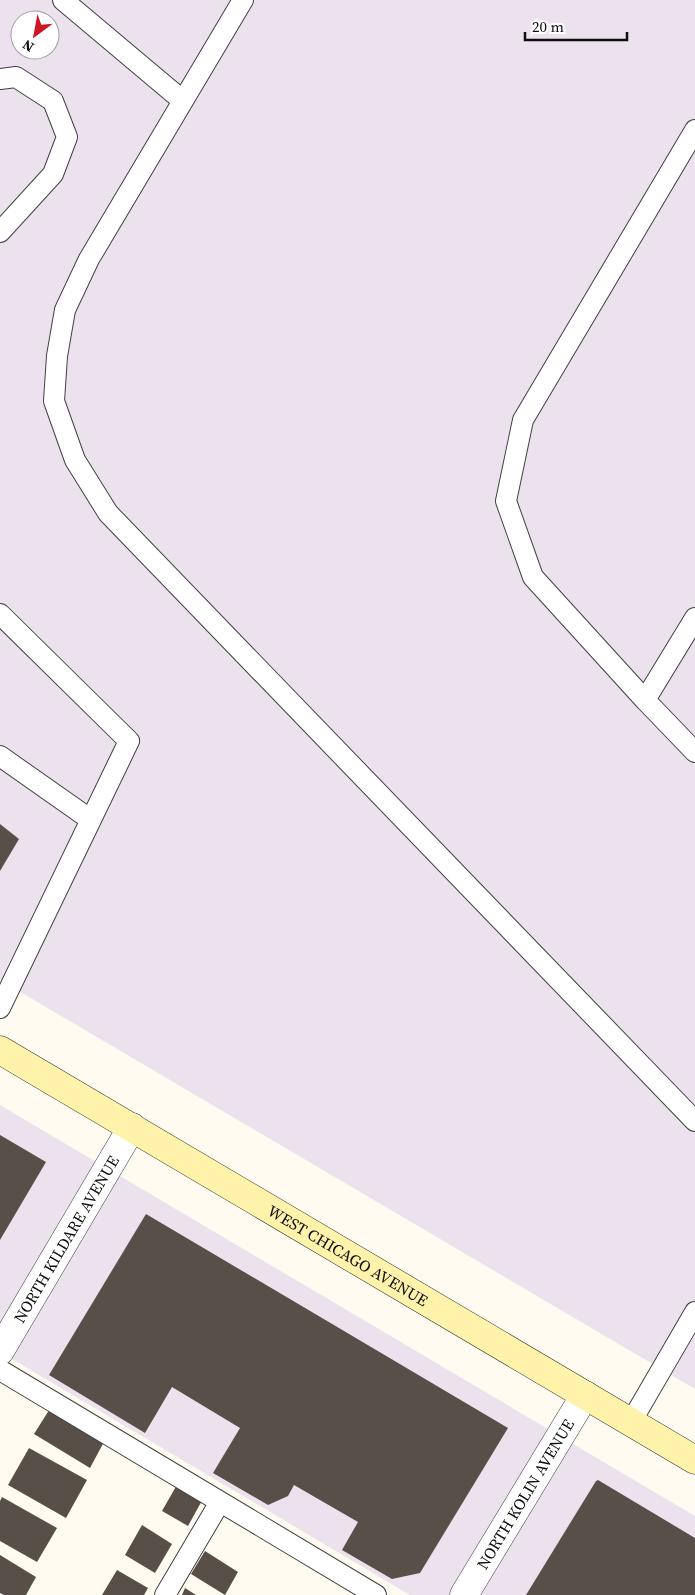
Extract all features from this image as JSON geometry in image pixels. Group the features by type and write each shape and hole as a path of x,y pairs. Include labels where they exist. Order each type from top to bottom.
{"main road":[{"name":"WEST CHICAGO AVENUE","path":"0,1050 695,1460"}],"street":[{"name":"NORTH KILDARE AVENUE","path":"0,1351 132,1127"},
{"name":"NORTH KOLIN AVENUE","path":"464,1595 585,1395"}],"lane":[{"path":"64,0 183,101"},
{"path":"243,0 89,259 65,310 57,356 54,401 75,460 108,513 695,1121"},
{"path":"0,79 16,77 53,101 67,137 53,174 0,232"},
{"path":"695,130 523,420 506,502 533,577 695,752"},
{"path":"0,614 129,741 0,1008"},
{"path":"645,700 695,618"},
{"path":"0,756 91,820"},
{"path":"631,1422 695,1312"},
{"path":"0,1370 376,1595"},
{"path":"165,1595 220,1502"}],"shaded area":[{"path":"0,0 695,0 695,1389 0,980"},
{"path":"0,1105 695,1516 695,1595 410,1595 0,1352"}],"building":[{"path":"0,824 19,839 0,871"},
{"path":"0,1135 46,1162 0,1240"},
{"path":"146,1214 508,1428 420,1573 392,1579 342,1550 358,1522 294,1485 288,1496 268,1505 213,1473 240,1428 172,1387 145,1433 49,1375"},
{"path":"51,1407 105,1440 90,1468 34,1434"},
{"path":"29,1448 87,1480 66,1518 8,1485"},
{"path":"598,1480 695,1538 695,1595 526,1595"},
{"path":"178,1483 204,1497 188,1526 162,1511"},
{"path":"2,1497 57,1528 37,1562 0,1541 0,1501"},
{"path":"142,1525 172,1544 155,1573 125,1555"},
{"path":"205,1551 238,1572 225,1595 191,1574"},
{"path":"0,1555 36,1577 26,1595 4,1595 0,1593"},
{"path":"117,1570 148,1588 144,1595 102,1595"},
{"path":"185,1588 196,1595 182,1595"}]}
